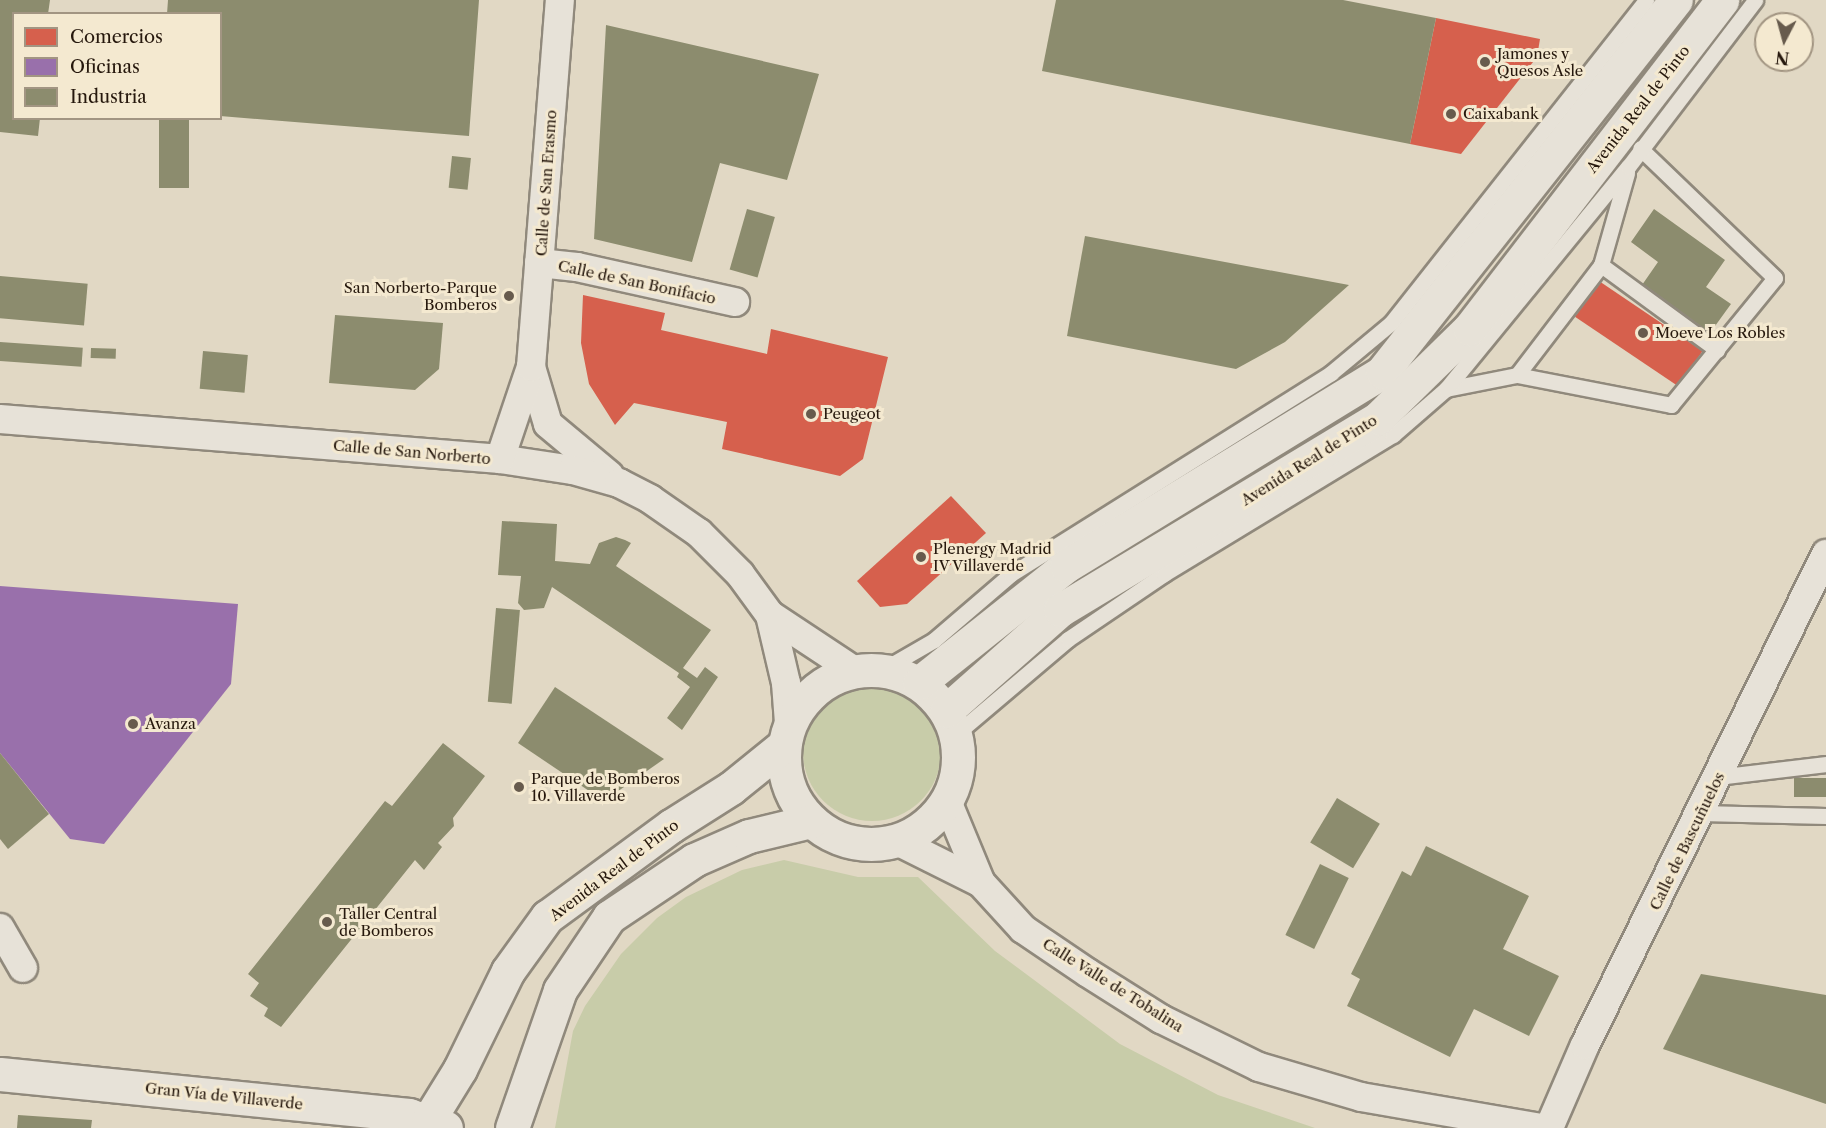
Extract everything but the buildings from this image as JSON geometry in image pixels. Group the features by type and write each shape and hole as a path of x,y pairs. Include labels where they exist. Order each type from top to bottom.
{"main road":[{"path":"919,683 1066,566 1382,372 1676,0"},
{"name":"Avenida Real de Pinto","path":"951,723 1060,610 1378,418 1468,329 1722,0"},
{"path":"868,670 919,683 951,723 958,769 947,801 925,826 897,841 867,844 837,838 812,821 788,787 786,734 814,689 868,670"},
{"name":"Avenida Real de Pinto","path":"437,1125 488,1008 508,971 548,918 671,825 731,788 786,734"},
{"path":"512,1128 560,990 609,917 694,860 749,836 812,821"},
{"name":"Gran Vía de Villaverde","path":"0,1074 409,1115 437,1125"}],"street":[{"name":"Calle de San Erasmo","path":"500,459 531,367 560,0"},
{"name":"Calle de San Bonifacio","path":"539,263 577,267 735,302"},
{"name":"Calle de San Erasmo","path":"531,367 548,424 619,483"},
{"name":"Calle de San Norberto","path":"0,418 500,459 573,470 619,483 645,495 699,533 740,574 770,615 786,683 786,734"},
{"name":"Calle de Bascuñuelos","path":"1549,1128 1585,1045 1826,554"},
{"name":"Calle de San Norberto","path":"770,615 868,670"},
{"name":"Calle Valle de Tobalina","path":"947,801 981,883 1023,929 1161,1019 1259,1067 1360,1097 1541,1128"},
{"name":"Calle Valle de Tobalina","path":"897,841 981,883"},
{"path":"0,928 23,968"}],"lane":[{"path":"868,670 934,640 1011,574 1331,373 1391,323 1646,0"},
{"path":"951,723 1164,574 1393,435 1446,389 1628,167 1640,148 1755,0"},
{"path":"1446,389 1517,375 1671,405 1775,278 1640,148"},
{"path":"1517,375 1601,265 1628,167"},
{"path":"1601,265 1717,350"},
{"path":"1718,777 1825,762"},
{"path":"1700,813 1826,816"}],"green space":[{"path":"872,683 899,688 911,694 921,703 930,713 936,725 941,752 936,779 930,791 921,801 911,810 899,816 872,821 845,816 833,810 823,801 814,791 808,779 803,752 808,725 814,713 823,703 833,694 845,688"},
{"path":"784,860 858,877 918,877 995,951 1120,1044 1218,1095 1315,1128 555,1128 573,1031 585,1006 621,954 657,918 686,897 742,870"}],"place":[{"name":"Jamones y Quesos Asle","path":"1485,62"},
{"name":"Caixabank","path":"1451,114"},
{"name":"San Norberto-Parque Bomberos","path":"509,296"},
{"name":"Moeve Los Robles","path":"1643,333"},
{"name":"Peugeot","path":"811,414"},
{"name":"Plenergy Madrid IV Villaverde","path":"921,557"},
{"name":"Avanza","path":"133,724"},
{"name":"Parque de Bomberos 10. Villaverde","path":"519,787"},
{"name":"Taller Central de Bomberos","path":"327,922"}]}
